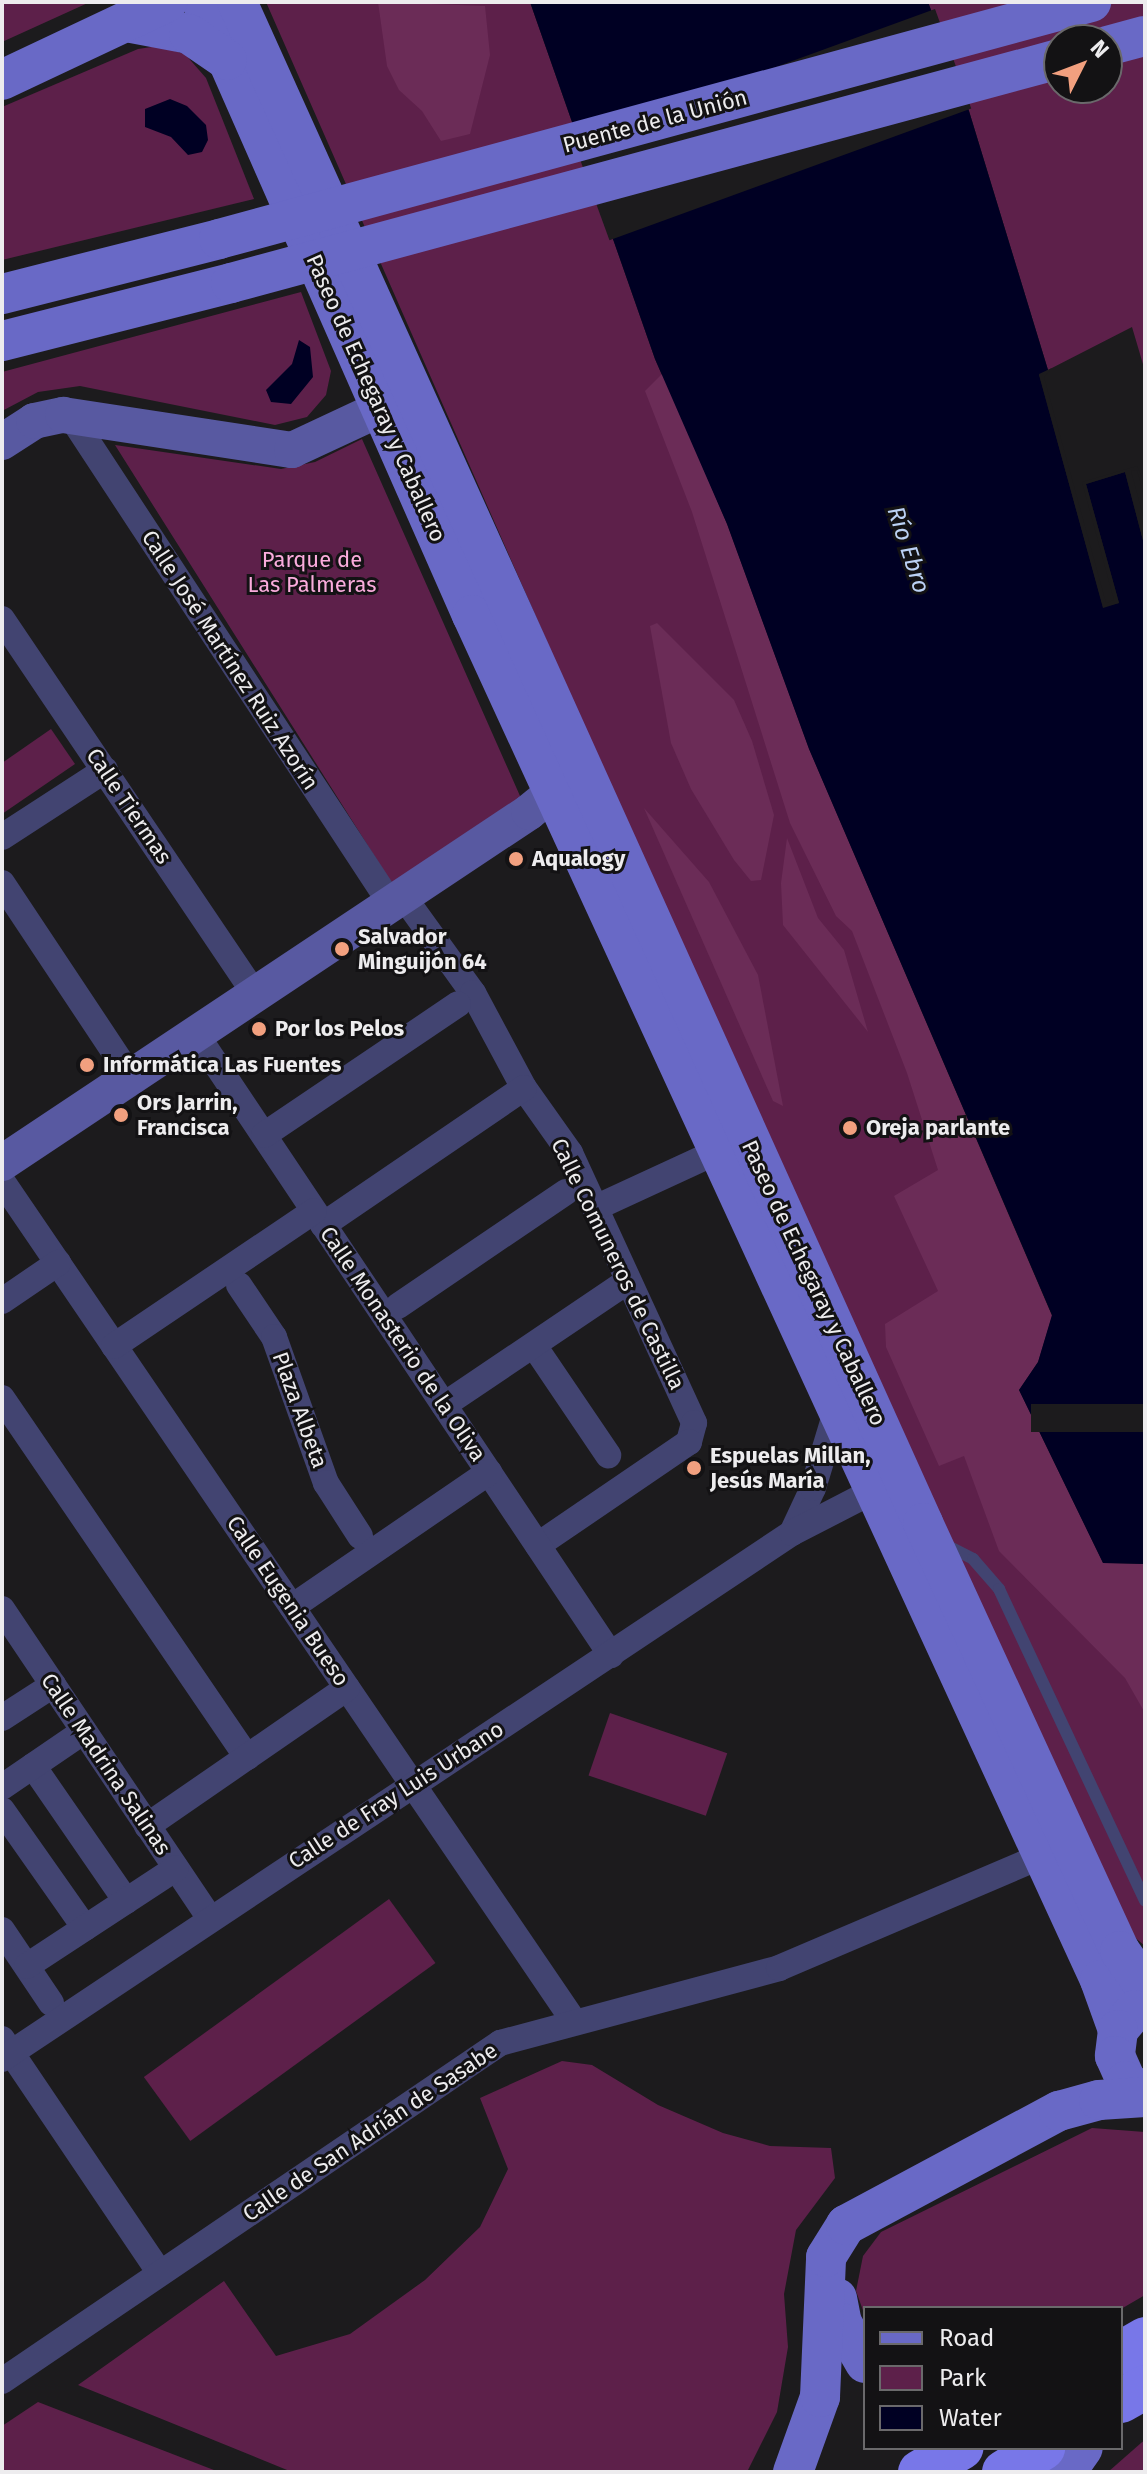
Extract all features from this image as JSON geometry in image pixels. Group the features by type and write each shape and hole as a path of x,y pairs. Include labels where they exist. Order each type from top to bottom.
{"highway":[{"path":"1123,2352 1145,2339"},
{"path":"1123,2400 1145,2389"},
{"path":"920,2472 958,2450"},
{"path":"1004,2472 1040,2450"}],"main road":[{"path":"2,80 135,12 167,2"},
{"name":"Paseo de Echegaray y Caballero","path":"202,2 716,1152 1042,1856 1126,2026 1119,2069 1145,2096"},
{"name":"Puente de la Unión","path":"13,288 219,239 1091,2"},
{"name":"Paseo de Echegaray y Caballero","path":"236,10 570,750 1120,1951 1145,1987"},
{"path":"135,12 189,34 227,60"},
{"path":"1123,42 1145,36"},
{"name":"Puente de la Unión","path":"2,341 231,283 1043,63"},
{"path":"1059,2111 1126,2026"},
{"path":"793,2472 820,2397 826,2257 846,2225 1059,2111 1099,2100 1145,2096"},
{"path":"863,2360 842,2323 835,2280 849,2239 872,2210"},
{"path":"1123,2411 1145,2389"},
{"path":"1066,2472 1082,2450"}],"street":[{"path":"2,442 41,418 70,415 284,450 312,444 382,408 402,415 436,448"},
{"name":"Calle José Martínez Ruiz Azorín","path":"70,415 397,900"},
{"name":"Calle Tiermas","path":"2,619 255,994"},
{"path":"2,1163 554,792 570,750"},
{"path":"2,837 105,770"},
{"path":"2,883 131,1077"},
{"name":"Calle Comuneros de Castilla","path":"397,900 473,993 524,1088 570,1153 694,1423 694,1434 689,1442 538,1545"},
{"path":"264,1135 458,1004"},
{"name":"Calle Monasterio de la Oliva","path":"196,1034 611,1655"},
{"path":"114,1346 524,1088"},
{"path":"595,1208 716,1152"},
{"name":"Calle Eugenia Bueso","path":"2,1181 573,2020"},
{"path":"398,1306 566,1192"},
{"path":"2,1301 58,1263"},
{"path":"444,1405 628,1281"},
{"name":"Plaza Albeta","path":"239,1285 274,1337 326,1483 360,1536"},
{"path":"541,1356 608,1455"},
{"path":"2,1398 247,1757"},
{"path":"792,1533 813,1488 836,1412"},
{"path":"292,1607 489,1472"},
{"path":"870,1488 892,1484 909,1491"},
{"name":"Calle de Fray Luis Urbano","path":"5,2050 611,1655 792,1533 870,1488"},
{"name":"Calle Madrina Salinas","path":"2,1609 210,1918"},
{"path":"2,1718 53,1685"},
{"path":"147,1826 347,1688"},
{"path":"2,1787 84,1731"},
{"path":"33,1766 126,1901"},
{"path":"2,1810 85,1928"},
{"name":"Calle de San Adrián de Sasabe","path":"2,2381 500,2043 573,2020 779,1968 1042,1856"},
{"path":"27,1966 176,1868"},
{"path":"2,1930 51,2003"},
{"path":"5,2050 160,2273"}],"lane":[{"path":"931,1538 973,1559 999,1589 1145,1901"}],"green space":[{"path":"2,2 90,2 2,42"},
{"path":"266,2 530,2 655,359 727,524 809,749 1052,1316 1038,1362 1019,1390 1103,1563 1145,1564 1145,1946 1126,1930 848,1327"},
{"path":"928,2 1145,2 1145,371 1132,327 1048,370 969,111"},
{"path":"158,46 185,54 206,78 254,199 2,260 2,107 138,49"},
{"path":"301,292 331,371 326,395 307,417 275,425 80,386 38,392 2,411 2,372"},
{"name":"Parque de Las Palmeras","path":"362,439 524,805 394,887 115,445 281,469 315,462"},
{"path":"51,729 75,764 2,814 2,763"},
{"path":"610,1713 727,1753 706,1816 589,1775"},
{"path":"389,1899 435,1963 190,2141 144,2077"},
{"path":"562,2061 592,2065 658,2105 723,2133 770,2146 831,2148 835,2178 796,2230 784,2294 788,2347 777,2412 747,2472 292,2472 78,2385 224,2281 276,2356 350,2334 425,2280 480,2227 508,2169 480,2098"},
{"path":"1092,2128 1145,2132 1145,2295 1123,2308 863,2306 863,2310 856,2291 863,2256 881,2232"},
{"path":"38,2402 219,2472 2,2472 2,2426"},
{"path":"1145,2440 1145,2472 1108,2472 1141,2443"}],"shaded area":[{"path":"378,2 485,6 490,55 470,134 441,141 422,111 399,90 387,66"},
{"path":"663,373 727,524 809,749 1052,1316 1038,1362 1019,1390 1103,1563 1145,1564 1145,1713 1125,1678 999,1551 964,1456 939,1466 886,1347 885,1324 938,1291 894,1196 938,1170 907,1073 852,931 836,916 790,823 692,512 645,391"},
{"path":"657,623 734,700 752,741 774,815 761,880 751,881 734,860 691,789 671,743 650,626"},
{"path":"644,808 709,882 758,975 783,1106 773,1101"},
{"path":"787,838 818,918 844,950 868,1032 783,925 781,883"}],"water":[{"name":"Río Ebro","path":"530,2 928,2 969,111 1048,370 1039,375 1103,607 1119,603 1086,484 1125,472 1145,548 1145,1564 1103,1563 1019,1390 1038,1362 1052,1315 809,749 727,524 655,359"},
{"path":"170,99 187,106 206,125 208,140 202,152 188,155 171,137 145,127 145,109"},
{"path":"299,340 310,347 313,377 291,404 271,402 266,390 292,364"}],"pier":[{"path":"935,9 971,109 609,240 573,141"},
{"path":"1052,368 1044,377 1106,603 1114,600 1082,482 1137,466 1145,484 1143,492 1137,470 1131,471 1145,523 1145,548 1125,472 1086,484 1119,603 1103,608 1039,374"},
{"path":"1031,1404 1145,1404 1145,1432 1031,1432"}],"place":[{"name":"Aqualogy","path":"516,859"},
{"name":"Salvador Minguijón 64","path":"342,949"},
{"name":"Por los Pelos","path":"259,1029"},
{"name":"Informática Las Fuentes","path":"87,1065"},
{"name":"Ors Jarrin, Francisca","path":"121,1115"},
{"name":"Oreja parlante","path":"850,1128"},
{"name":"Espuelas Millan, Jesús María","path":"694,1468"}]}
